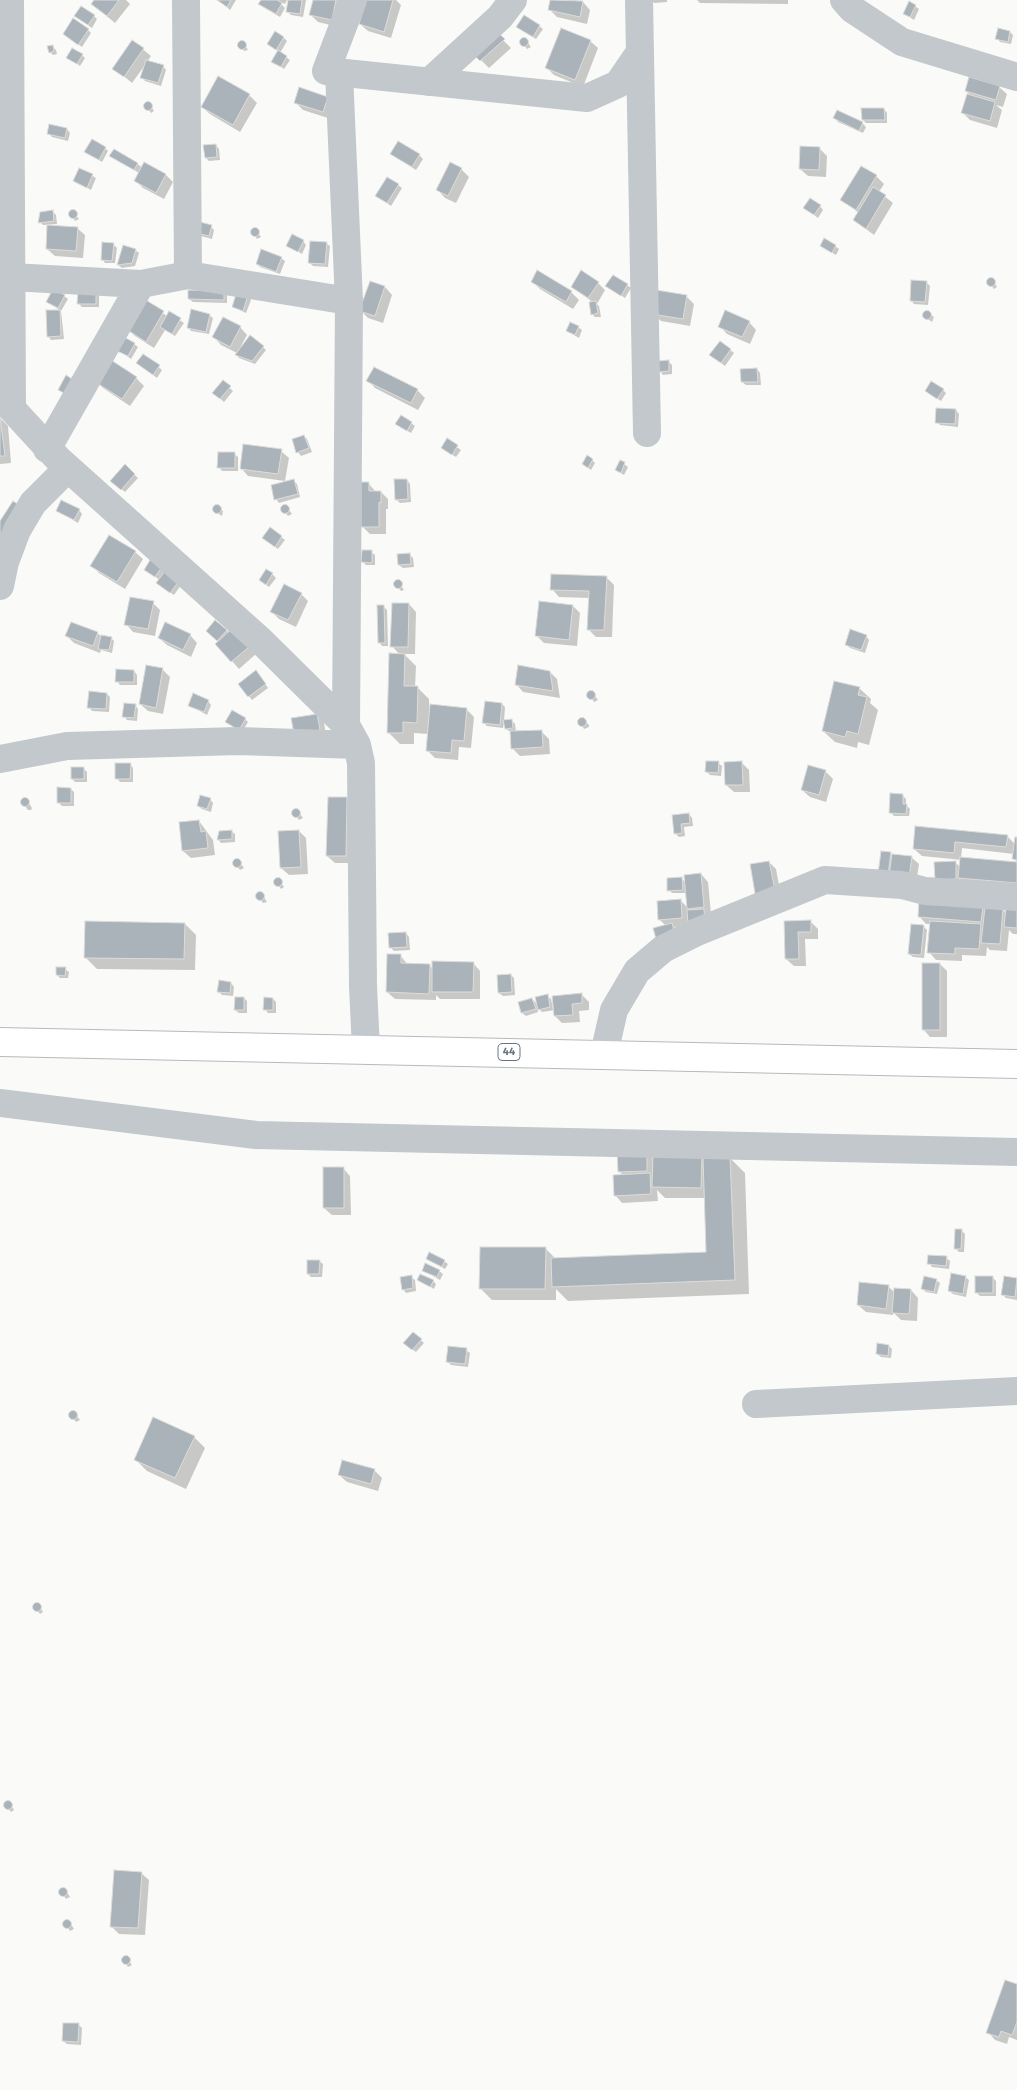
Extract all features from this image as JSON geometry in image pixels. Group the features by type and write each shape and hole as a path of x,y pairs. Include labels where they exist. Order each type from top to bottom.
{"main road":[{"name":"44","path":"0,1042 1017,1064"}],"street":[{"path":"10,0 5,104 11,277 6,399 47,449 261,641 351,735"},
{"path":"186,0 188,275"},
{"path":"353,0 326,71 587,98 618,84 640,52"},
{"path":"429,82 500,17 513,0"},
{"path":"639,0 648,433"},
{"path":"844,0 852,9 902,42 1017,77"},
{"path":"339,73 348,301 351,735 360,763 363,986 366,1050"},
{"path":"11,277 141,284 188,275 348,301"},
{"path":"47,449 141,284"},
{"path":"0,586 5,562 17,530 33,503 68,468"},
{"path":"0,759 76,746 351,735"},
{"path":"604,1054 614,1010 637,971 663,949 698,932 825,880 902,886 925,891 1017,897"},
{"path":"0,1103 256,1135 1017,1152"},
{"path":"756,1404 1017,1391"}],"building":[{"path":"94,0 119,0 107,16 91,4"},
{"path":"217,0 231,0 227,7"},
{"path":"261,0 277,0 282,3 276,14 258,4"},
{"path":"288,0 302,0 300,14 286,12"},
{"path":"313,0 336,0 332,20 309,15"},
{"path":"366,0 393,0 384,32 359,24"},
{"path":"550,0 583,1 580,17 548,10"},
{"path":"909,1 916,5 910,17 903,14"},
{"path":"81,6 95,15 88,25 74,16"},
{"path":"524,15 540,25 533,37 516,27"},
{"path":"73,18 89,29 78,45 63,34"},
{"path":"561,28 591,40 575,80 545,68"},
{"path":"998,28 1010,31 1008,42 995,39"},
{"path":"275,31 284,37 276,50 267,44"},
{"path":"496,31 505,39 480,61 471,52"},
{"path":"524,38 528,42 524,46 520,42"},
{"path":"132,40 144,48 124,77 112,69"},
{"path":"242,41 246,45 242,49 238,45"},
{"path":"53,45 54,51 49,53 47,46"},
{"path":"72,48 83,54 77,64 66,58"},
{"path":"278,50 287,56 281,67 271,62"},
{"path":"146,60 164,65 158,83 140,78"},
{"path":"218,76 250,94 233,125 201,107"},
{"path":"969,77 1000,86 996,100 965,91"},
{"path":"299,87 328,97 323,112 294,103"},
{"path":"967,94 995,102 990,121 961,113"},
{"path":"148,102 152,106 148,110 144,106"},
{"path":"861,108 884,108 885,120 862,120"},
{"path":"837,110 863,122 859,131 833,118"},
{"path":"49,124 67,128 65,138 47,134"},
{"path":"92,139 106,147 99,160 84,152"},
{"path":"398,141 420,154 412,167 390,154"},
{"path":"216,144 217,157 205,158 203,145"},
{"path":"800,146 820,147 819,170 799,169"},
{"path":"114,149 138,163 134,170 109,156"},
{"path":"144,162 166,174 156,193 134,181"},
{"path":"450,162 462,168 448,196 436,190"},
{"path":"861,166 877,175 856,210 840,200"},
{"path":"79,168 93,174 87,188 73,181"},
{"path":"387,177 399,184 387,203 375,196"},
{"path":"873,187 886,195 866,229 853,220"},
{"path":"810,198 821,205 814,215 803,208"},
{"path":"53,210 54,221 38,223 40,212"},
{"path":"73,210 77,214 73,218 69,214"},
{"path":"200,222 212,225 209,236 192,232"},
{"path":"47,225 78,227 76,251 46,249"},
{"path":"255,228 259,232 255,236 251,232"},
{"path":"292,234 304,240 298,252 286,246"},
{"path":"824,238 836,245 832,253 820,246"},
{"path":"310,241 327,242 325,264 308,263"},
{"path":"102,242 114,243 112,261 101,260"},
{"path":"123,245 136,249 132,263 117,265"},
{"path":"261,249 282,257 276,272 256,264"},
{"path":"537,270 572,291 566,302 531,282"},
{"path":"581,270 599,282 588,298 571,287"},
{"path":"613,275 628,284 621,296 605,286"},
{"path":"991,278 995,282 991,286 987,282"},
{"path":"911,280 927,281 925,302 910,301"},
{"path":"370,281 385,286 375,316 359,311"},
{"path":"53,289 65,295 58,308 46,302"},
{"path":"188,290 224,291 224,300 188,299"},
{"path":"656,290 687,295 683,319 652,314"},
{"path":"78,291 96,291 96,304 77,304"},
{"path":"237,291 248,295 243,311 232,307"},
{"path":"144,299 164,311 146,342 126,329"},
{"path":"596,301 598,313 591,315 589,302"},
{"path":"191,309 210,314 206,332 187,328"},
{"path":"46,310 60,310 61,336 47,337"},
{"path":"725,310 750,321 742,337 718,327"},
{"path":"169,311 181,318 172,334 160,327"},
{"path":"927,311 931,315 927,319 923,315"},
{"path":"223,317 241,326 230,347 212,337"},
{"path":"570,322 579,326 575,335 566,331"},
{"path":"250,335 264,346 252,361 235,355"},
{"path":"122,336 135,343 128,356 115,350"},
{"path":"720,341 731,349 721,363 709,355"},
{"path":"143,354 160,365 153,375 136,363"},
{"path":"108,358 137,377 122,399 94,381"},
{"path":"669,360 669,371 659,372 658,361"},
{"path":"374,367 418,389 411,403 366,381"},
{"path":"757,368 758,382 741,382 740,369"},
{"path":"66,375 72,379 64,393 58,390"},
{"path":"223,380 231,386 220,399 212,393"},
{"path":"931,381 944,389 937,399 925,391"},
{"path":"936,408 956,409 955,424 935,423"},
{"path":"401,415 412,422 407,431 395,424"},
{"path":"0,417 5,456 0,456"},
{"path":"304,435 309,448 296,453 292,439"},
{"path":"447,438 458,445 452,455 441,448"},
{"path":"243,444 282,449 278,474 240,469"},
{"path":"218,452 235,452 235,468 217,468"},
{"path":"587,455 593,459 588,468 582,464"},
{"path":"620,460 625,462 621,473 615,470"},
{"path":"125,464 135,474 121,490 110,481"},
{"path":"294,479 298,494 274,500 271,485"},
{"path":"394,479 407,479 408,499 395,500"},
{"path":"361,482 369,482 369,491 381,491 379,527 361,527"},
{"path":"61,500 80,509 74,520 56,511"},
{"path":"13,501 25,509 0,548 0,521"},
{"path":"217,505 221,509 217,513 213,509"},
{"path":"285,505 289,509 285,513 281,509"},
{"path":"270,527 282,536 275,547 262,538"},
{"path":"109,535 136,551 117,582 90,566"},
{"path":"362,550 372,550 372,563 361,562"},
{"path":"410,553 411,564 398,565 397,554"},
{"path":"150,560 162,567 155,577 144,570"},
{"path":"266,569 273,573 266,585 259,580"},
{"path":"165,571 179,581 170,593 156,583"},
{"path":"551,574 607,576 604,630 587,630 589,591 550,590"},
{"path":"398,580 402,584 398,588 394,584"},
{"path":"284,584 302,593 288,620 270,612"},
{"path":"130,597 154,601 148,629 124,625"},
{"path":"539,601 573,605 569,640 535,636"},
{"path":"392,603 409,603 408,647 390,647"},
{"path":"377,605 384,605 385,643 378,643"},
{"path":"215,620 227,630 217,641 206,631"},
{"path":"71,622 98,632 93,646 65,636"},
{"path":"165,622 191,634 183,650 158,638"},
{"path":"234,627 250,646 231,662 215,644"},
{"path":"850,629 867,635 861,650 845,645"},
{"path":"101,635 112,637 109,650 98,649"},
{"path":"389,653 405,654 404,686 418,686 417,723 403,722 403,733 387,733"},
{"path":"146,665 163,668 156,708 139,704"},
{"path":"518,665 550,671 553,691 515,685"},
{"path":"116,669 134,670 134,682 115,682"},
{"path":"256,670 266,684 248,697 238,684"},
{"path":"834,681 860,687 858,695 867,697 858,734 847,731 845,737 822,731"},
{"path":"89,691 107,693 106,709 87,708"},
{"path":"591,691 595,695 591,699 587,695"},
{"path":"193,693 209,700 204,712 188,706"},
{"path":"485,701 502,703 500,725 482,723"},
{"path":"124,703 136,704 134,718 122,717"},
{"path":"430,704 467,708 464,741 452,740 451,753 426,751"},
{"path":"232,710 246,718 239,730 225,722"},
{"path":"317,714 320,730 294,734 291,718"},
{"path":"582,718 586,722 582,726 578,722"},
{"path":"512,719 513,728 505,729 503,720"},
{"path":"542,730 543,747 511,749 510,731"},
{"path":"706,761 719,761 718,773 705,772"},
{"path":"742,761 743,785 725,785 724,762"},
{"path":"115,763 131,763 130,779 115,779"},
{"path":"808,765 826,770 819,795 801,790"},
{"path":"71,767 84,767 84,779 71,779"},
{"path":"57,787 71,788 71,803 57,803"},
{"path":"890,793 903,794 903,804 907,804 906,814 889,813"},
{"path":"200,795 211,798 207,809 197,806"},
{"path":"328,797 347,797 346,856 326,856"},
{"path":"25,798 29,802 25,806 21,802"},
{"path":"296,809 300,813 296,817 292,813"},
{"path":"689,813 690,823 681,824 682,833 674,834 672,815"},
{"path":"199,820 201,832 206,831 208,848 182,851 179,822"},
{"path":"915,826 1008,835 1006,847 955,842 954,853 913,849"},
{"path":"232,830 232,839 217,840 219,831"},
{"path":"299,830 301,867 280,868 278,831"},
{"path":"1015,837 1017,837 1017,860 1012,859"},
{"path":"881,851 891,852 888,875 878,874"},
{"path":"892,854 912,856 909,878 889,876"},
{"path":"960,857 1017,862 1017,883 958,878"},
{"path":"237,859 241,863 237,867 233,863"},
{"path":"769,861 776,895 756,899 750,864"},
{"path":"956,861 956,879 935,880 934,862"},
{"path":"701,873 704,907 687,909 684,875"},
{"path":"682,877 683,890 667,891 667,878"},
{"path":"278,878 282,882 278,886 274,882"},
{"path":"260,892 264,896 260,900 256,896"},
{"path":"681,899 682,918 658,920 657,901"},
{"path":"919,900 983,906 981,922 918,917"},
{"path":"985,907 1003,909 1000,944 981,943"},
{"path":"1006,907 1017,907 1017,928 1004,927"},
{"path":"704,909 705,923 688,924 687,910"},
{"path":"811,920 811,932 798,932 799,959 785,959 784,921"},
{"path":"85,921 185,923 184,959 84,958"},
{"path":"930,921 981,924 979,949 955,948 955,954 927,953"},
{"path":"672,923 675,935 656,939 653,928"},
{"path":"911,924 924,925 921,955 908,954"},
{"path":"406,932 407,947 389,948 388,933"},
{"path":"387,954 401,954 401,963 430,964 429,994 386,992"},
{"path":"432,961 474,962 473,992 432,992"},
{"path":"922,963 940,963 940,1030 922,1030"},
{"path":"56,967 66,967 65,976 56,975"},
{"path":"511,974 512,992 498,993 497,975"},
{"path":"219,980 231,982 230,993 217,992"},
{"path":"582,993 582,1003 572,1004 573,1015 554,1016 552,996"},
{"path":"548,994 550,1007 538,1010 535,997"},
{"path":"235,997 244,997 244,1010 234,1010"},
{"path":"264,997 273,998 273,1010 263,1010"},
{"path":"532,998 536,1009 521,1013 518,1002"},
{"path":"647,1151 647,1171 618,1172 617,1152"},
{"path":"653,1154 702,1154 701,1188 652,1187"},
{"path":"730,1156 735,1280 552,1287 551,1258 706,1252 703,1157"},
{"path":"323,1167 344,1167 344,1208 323,1208"},
{"path":"650,1173 651,1194 614,1196 613,1175"},
{"path":"955,1229 962,1229 961,1249 954,1249"},
{"path":"480,1247 546,1247 545,1289 479,1289"},
{"path":"429,1252 445,1260 442,1267 426,1259"},
{"path":"928,1255 947,1256 946,1266 927,1264"},
{"path":"307,1260 320,1260 319,1274 307,1274"},
{"path":"425,1263 440,1270 437,1277 422,1271"},
{"path":"951,1273 966,1276 963,1294 948,1291"},
{"path":"420,1274 434,1280 430,1287 417,1280"},
{"path":"412,1275 413,1288 402,1290 400,1277"},
{"path":"924,1276 937,1279 934,1292 921,1289"},
{"path":"975,1276 993,1276 993,1293 975,1293"},
{"path":"1004,1276 1017,1278 1015,1297 1001,1295"},
{"path":"859,1282 889,1285 886,1309 857,1305"},
{"path":"894,1288 911,1289 909,1314 892,1313"},
{"path":"413,1332 422,1339 412,1350 403,1343"},
{"path":"877,1343 889,1345 888,1356 876,1354"},
{"path":"448,1346 467,1348 465,1364 446,1362"},
{"path":"73,1411 77,1415 73,1419 69,1415"},
{"path":"153,1417 195,1436 175,1478 134,1460"},
{"path":"342,1460 375,1469 371,1484 338,1475"},
{"path":"37,1603 41,1607 37,1611 33,1607"},
{"path":"8,1801 12,1805 8,1809 4,1805"},
{"path":"114,1870 142,1872 138,1928 110,1927"},
{"path":"63,1888 67,1892 63,1896 59,1892"},
{"path":"67,1920 71,1924 67,1928 63,1924"},
{"path":"126,1956 130,1960 126,1964 122,1960"},
{"path":"1005,1980 1017,1984 1017,2022 1012,2035 1001,2031 999,2037 986,2033"},
{"path":"63,2023 79,2023 78,2042 62,2041"}]}
